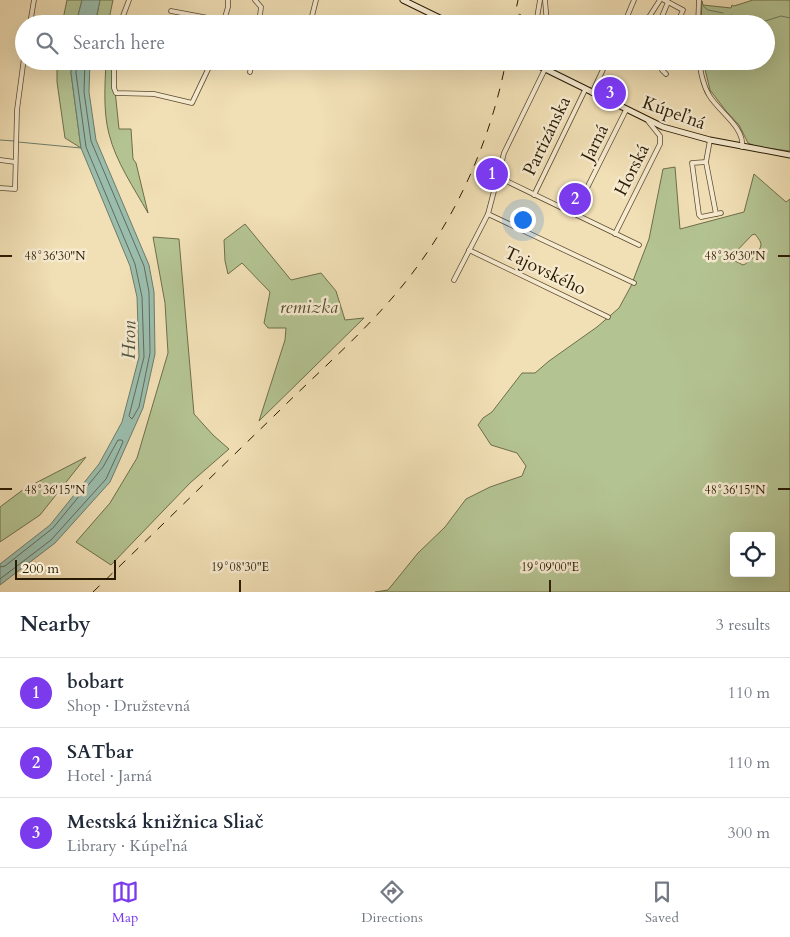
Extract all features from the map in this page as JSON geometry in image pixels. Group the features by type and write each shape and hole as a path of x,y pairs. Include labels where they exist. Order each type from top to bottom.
{"street":[{"path":"32,15 34,0"},
{"path":"123,15 129,0"},
{"path":"225,15 228,0"},
{"path":"255,0 261,7 260,15"},
{"path":"312,15 316,0"},
{"path":"403,0 434,15"},
{"path":"538,15 540,0"},
{"path":"546,0 547,15"},
{"path":"628,15 634,0"},
{"path":"651,15 660,0"},
{"path":"698,15 699,0"},
{"path":"661,15 666,1 683,10 681,15"},
{"path":"171,11 190,15"},
{"path":"0,188 15,189 17,110 22,70"},
{"path":"114,70 114,88 116,92 160,94 192,102 207,70"},
{"path":"454,280 488,214 506,147 542,70"},
{"name":"Kúpeľná","path":"547,70 648,121 687,135 790,155"},
{"path":"592,93 603,70"},
{"path":"662,70 666,74"},
{"path":"701,70 706,89 714,102 737,129 743,139 742,147"},
{"name":"Partizánska","path":"534,195 585,90"},
{"name":"Jarná","path":"574,214 626,110"},
{"name":"Horská","path":"615,234 660,144 660,136 648,121"},
{"path":"706,162 692,163 699,215 701,217 718,214 706,162 710,140"},
{"path":"0,160 15,162"},
{"path":"498,177 639,245"},
{"path":"488,214 634,283"},
{"name":"Tajovského","path":"469,250 608,317"}],"green space":[{"path":"67,0 82,0 78,15 64,15"},
{"path":"100,0 113,0 110,15 97,15"},
{"path":"753,0 790,0 790,151 758,147 748,143 739,125 710,90 705,70 775,70 775,15 701,15 702,1 703,5 731,8 732,5"},
{"path":"57,70 71,70 81,148 65,138"},
{"path":"106,70 113,70 119,129 131,129 133,159 136,163 148,213 121,165 112,144 107,125"},
{"path":"675,167 680,229 744,212 754,174 786,202 790,199 790,592 375,592 388,590 418,553 445,527 466,499 490,487 522,476 526,466 517,453 491,445 478,425 483,418 492,412 522,373 535,373 597,327 619,308 631,286 649,239 663,169","holes":["755,234 760,241 759,251 748,262 743,265 731,259 752,235"]},
{"name":"remizka","path":"245,224 291,280 321,273 336,291 345,320 364,318 259,421 285,340 286,328 268,328 264,323 270,292 242,263 228,274 224,240"},
{"path":"153,237 179,239 194,414 229,449 190,483 111,565 76,542 110,503 137,458 168,353 165,303"},
{"path":"86,457 40,515 0,542 0,507 24,489"}],"water":[{"path":"82,0 100,0 97,15 78,15"},
{"path":"71,70 90,70 89,92 96,140 149,265 154,292 155,354 143,408 110,482 55,543 0,585 0,564 50,525 99,464 122,422 139,357 137,297 130,266 81,148"}],"waterway":[{"path":"703,6 708,10 723,13"},
{"path":"775,18 781,16 790,18"},
{"path":"0,140 14,141"},
{"path":"18,142 81,148"}],"railway":[{"path":"515,15 518,0"},
{"path":"93,592 350,343 379,313 414,271 433,244 465,187 489,125 504,70"}],"place":[{"name":"Mestská knižnica Sliač","path":"610,93"},
{"name":"bobart","path":"492,174"},
{"name":"SATbar","path":"575,199"}],"water label":[{"name":"Hron","path":"129,340"}]}
